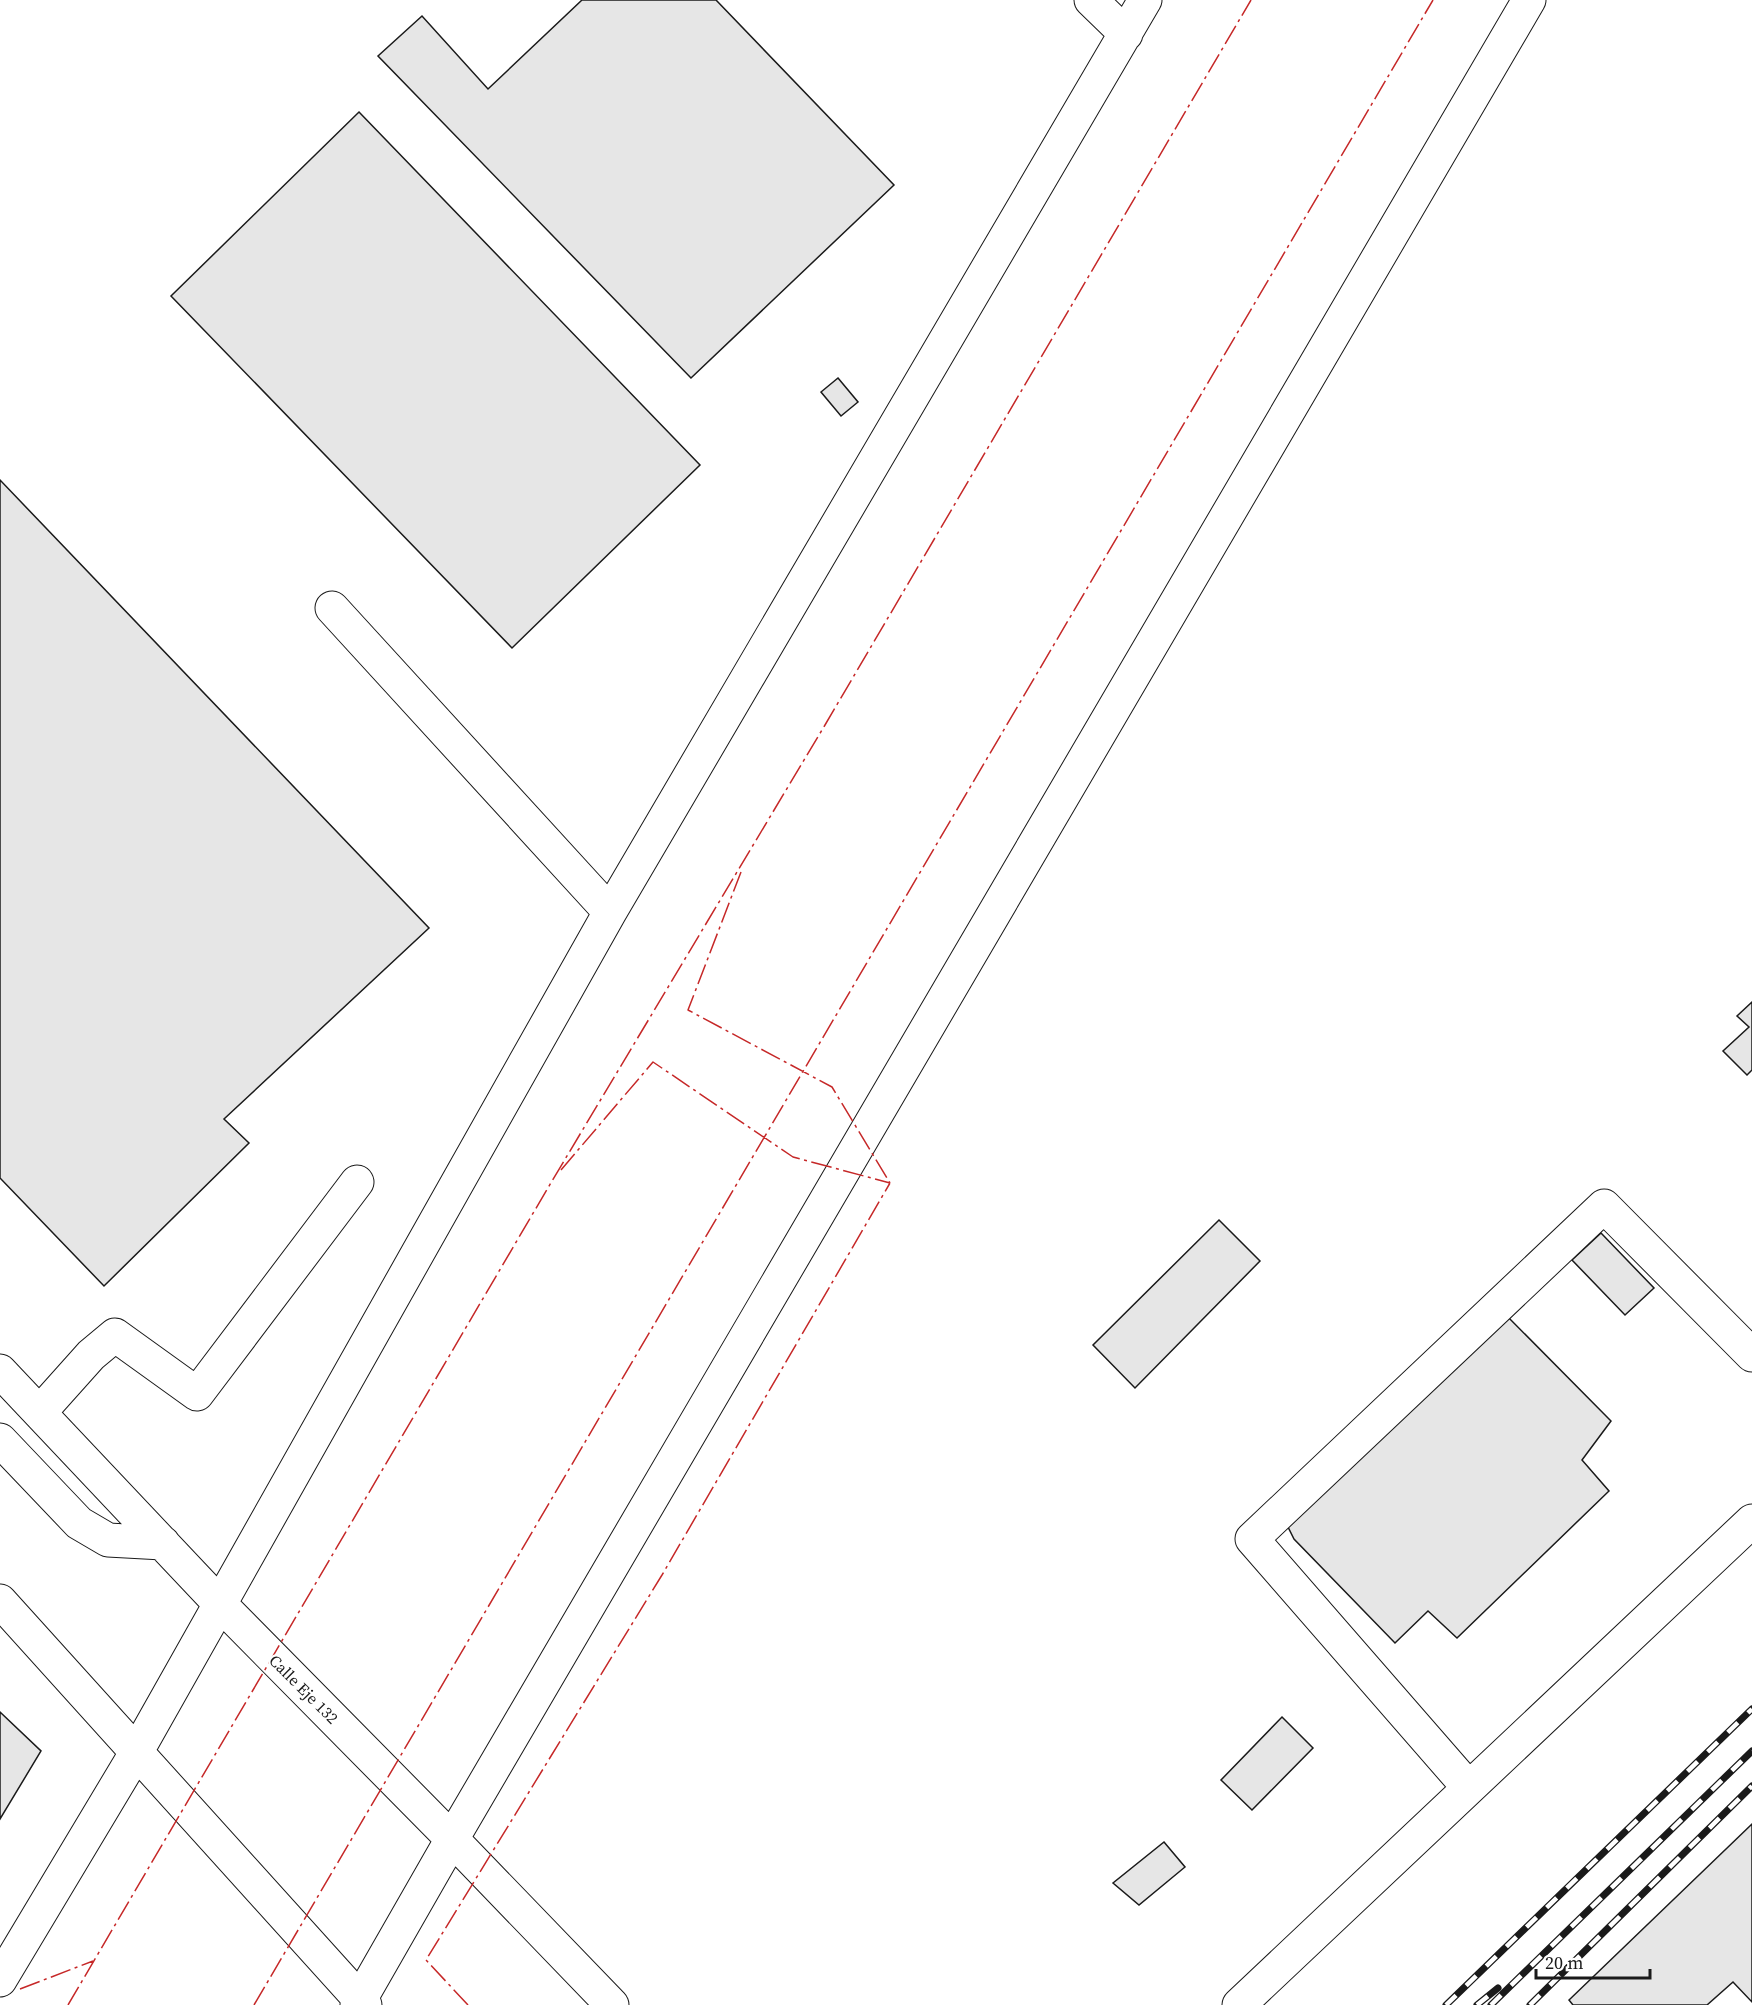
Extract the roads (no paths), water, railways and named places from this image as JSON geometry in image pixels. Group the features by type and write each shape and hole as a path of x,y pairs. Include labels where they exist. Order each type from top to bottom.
{"street":[{"path":"1091,0 1126,34"},
{"path":"0,1980 136,1753 609,912 1145,0"},
{"path":"0,1601 360,2003 452,1839 1529,0"},
{"path":"332,608 609,912"},
{"path":"40,1412 91,1355 115,1335 197,1394 357,1182"},
{"path":"1469,1788 1252,1539 1604,1206 1752,1355"},
{"name":"Calle Eje 132","path":"0,1371 220,1605 452,1839 612,2005"},
{"path":"0,1440 79,1523 108,1540 163,1543"},
{"path":"1239,2005 1752,1521"}],"railway":[{"path":"1446,2005 1752,1709"},
{"path":"1491,2005 1752,1751"},
{"path":"1530,2005 1752,1786"},
{"path":"1477,2005 1498,1988"}]}
